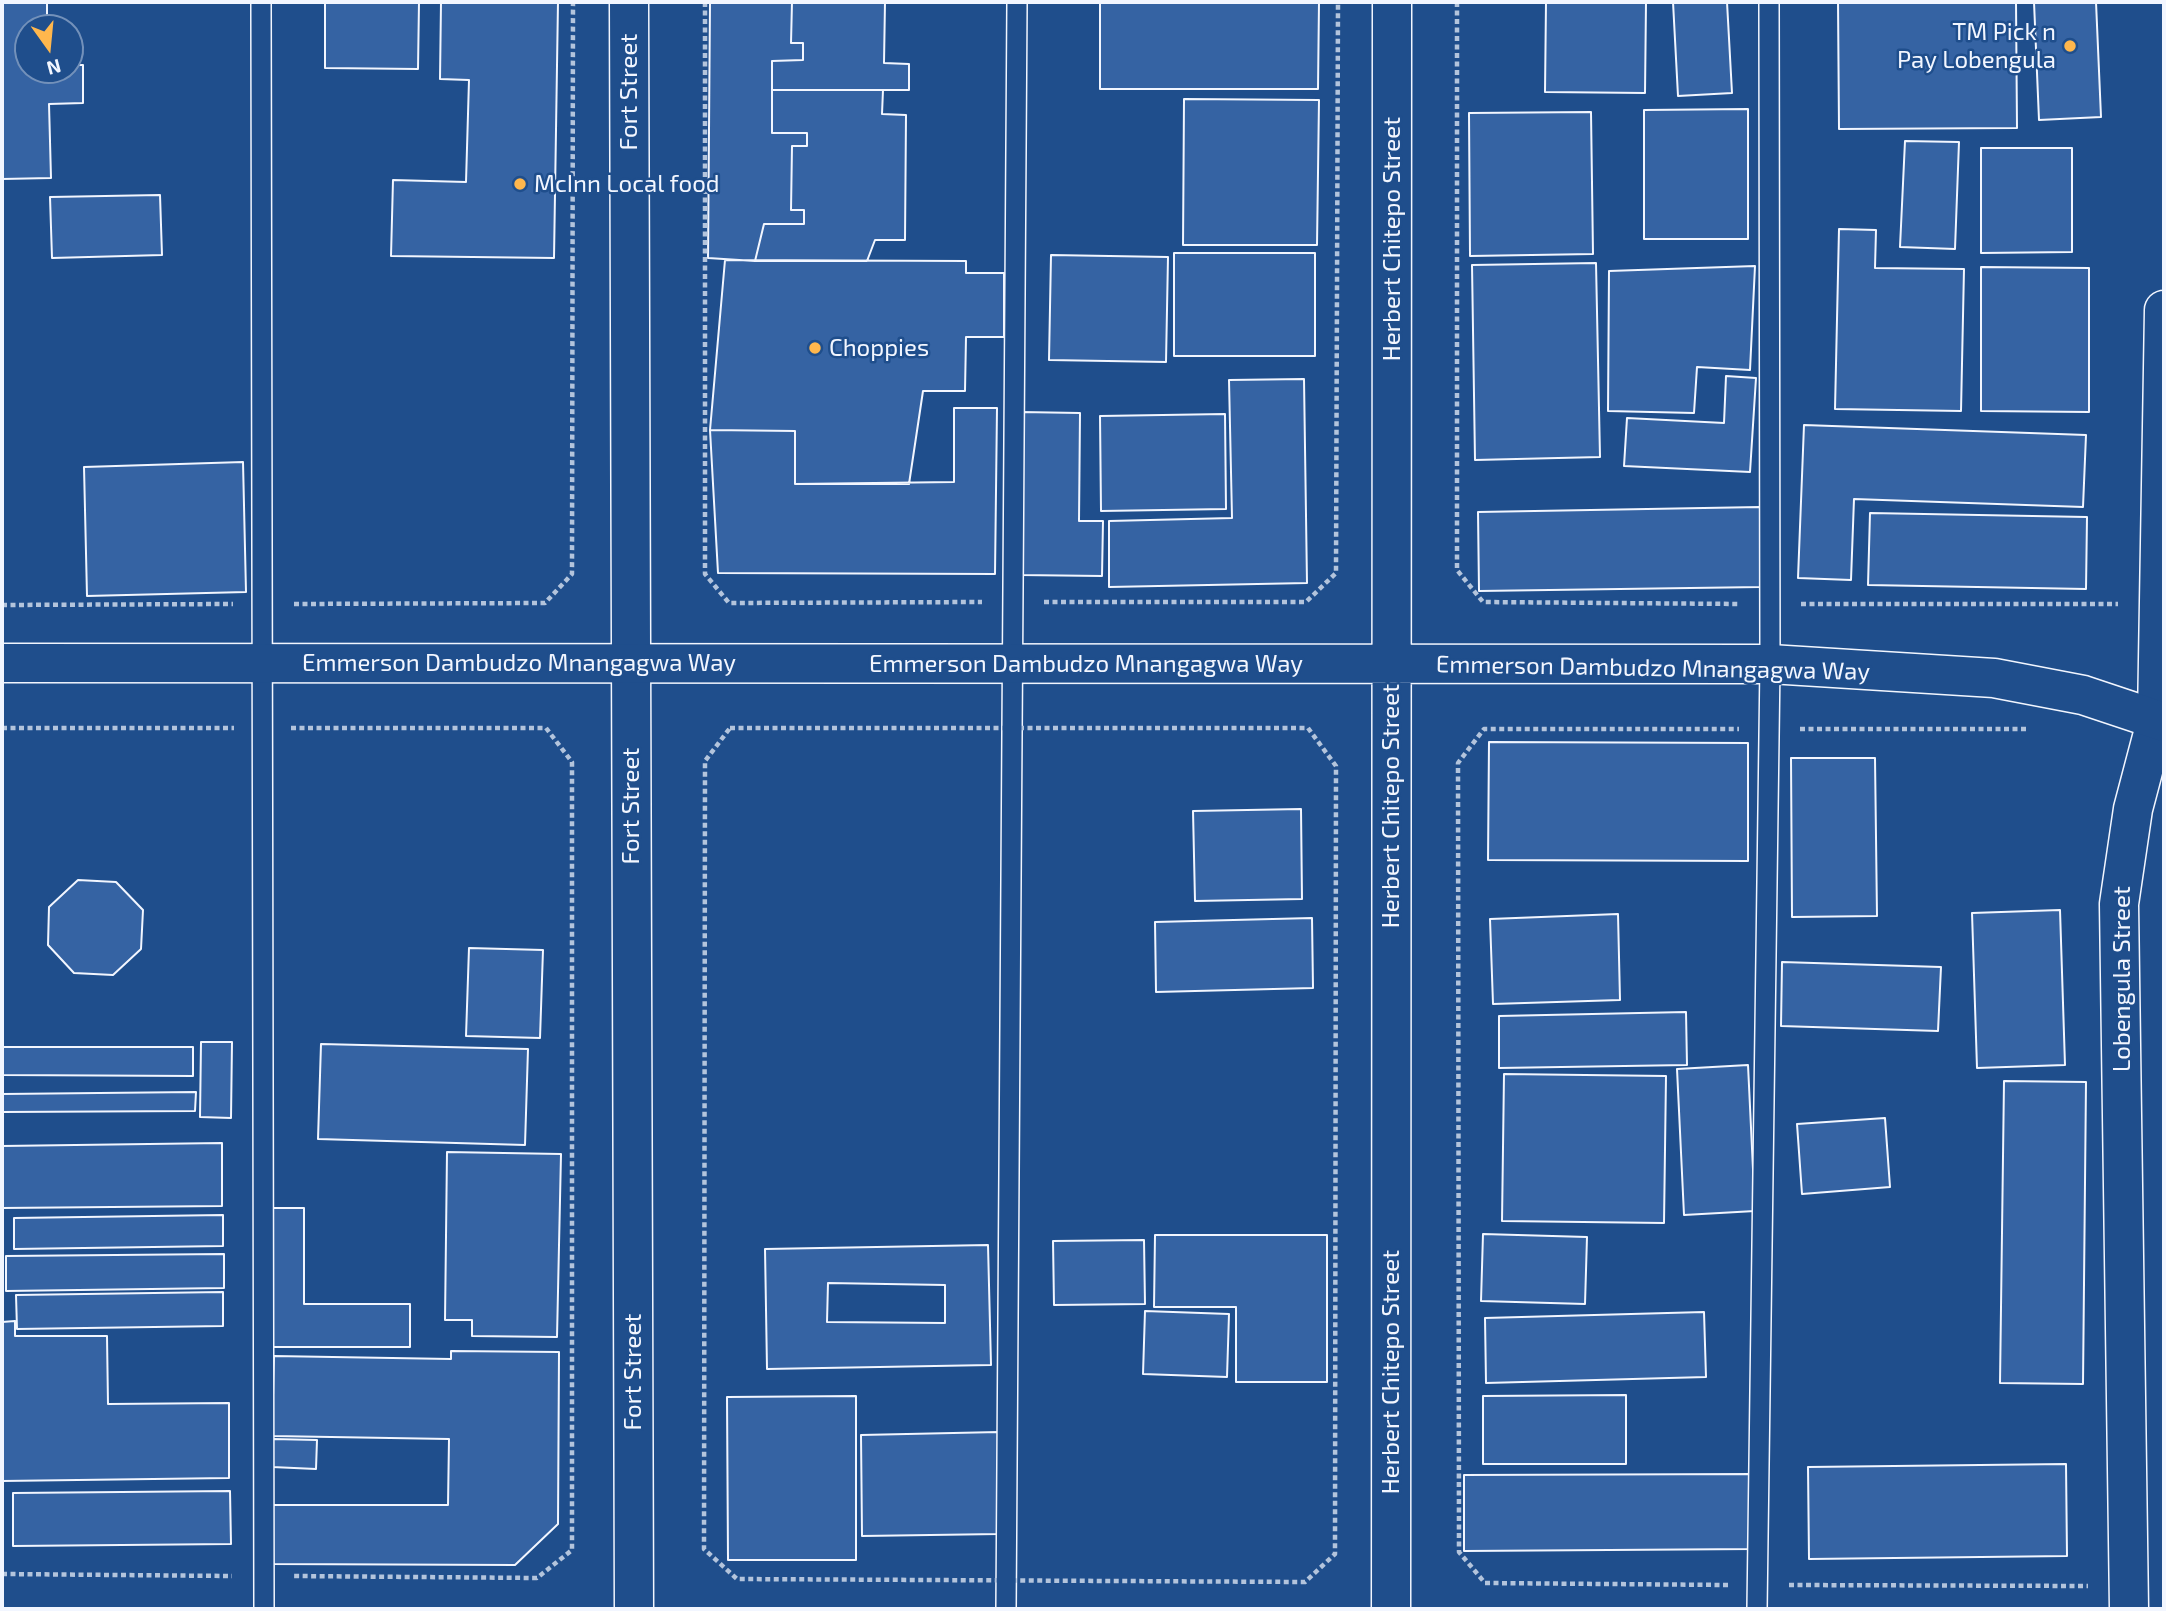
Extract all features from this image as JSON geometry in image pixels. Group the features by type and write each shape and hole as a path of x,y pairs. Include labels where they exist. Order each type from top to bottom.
{"street":[{"name":"Fort Street","path":"629,2 634,1609"},
{"name":"Herbert Chitepo Street","path":"1391,1609 1392,2"},
{"name":"Lobengula Street","path":"2129,1609 2119,904 2133,809 2161,720 2164,310"},
{"name":"Emmerson Dambudzo Mnangagwa Way","path":"2,663 1770,664 1994,678 2083,695 2161,720"}],"lane":[{"path":"261,2 264,1609"},
{"path":"1006,1609 1017,2"},
{"path":"1757,1609 1770,664 1769,2"}],"path":[{"path":"2,605 545,603 572,575 573,2"},
{"path":"705,2 705,574 729,603 1306,602 1336,573 1338,2"},
{"path":"1457,2 1457,570 1483,602 2123,604"},
{"path":"2,728 546,728 572,762 572,1550 537,1578 2,1574"},
{"path":"2040,729 1484,729 1458,763 1459,1552 1485,1583 2093,1586"}],"building":[{"path":"2,2 47,2 47,14 14,14 14,84 83,84 83,103 49,104 51,178 2,179"},
{"path":"325,2 419,2 418,69 325,68"},
{"path":"441,2 558,2 554,258 391,256 393,180 466,182 469,80 440,79"},
{"path":"710,2 792,2 791,43 803,43 803,60 772,61 772,133 807,133 807,146 792,146 791,210 804,210 804,224 764,224 755,261 708,258"},
{"path":"792,2 885,2 884,63 909,64 909,90 772,90 772,61 803,60 803,43 791,43"},
{"path":"1100,2 1319,2 1318,89 1100,89"},
{"path":"1546,2 1646,2 1645,93 1545,92"},
{"path":"1673,2 1727,2 1732,93 1678,96"},
{"path":"1838,2 2016,2 2017,128 1839,129"},
{"path":"2034,2 2096,2 2101,117 2039,120"},
{"path":"772,90 883,90 882,114 906,115 905,240 875,240 867,261 755,261 764,224 804,224 804,210 791,210 792,146 807,146 807,133 772,133"},
{"path":"1184,99 1319,100 1317,245 1183,245"},
{"path":"1748,109 1748,239 1644,239 1644,110"},
{"path":"1591,112 1593,254 1470,256 1469,113"},
{"path":"1905,141 1959,142 1955,249 1900,247"},
{"path":"1981,148 2072,148 2072,252 1981,253"},
{"path":"160,195 162,255 52,258 50,197"},
{"path":"1839,229 1876,230 1875,268 1964,269 1961,411 1835,409"},
{"path":"1174,253 1315,253 1315,356 1174,356"},
{"path":"1051,255 1168,257 1166,362 1049,360"},
{"path":"725,260 966,261 966,273 1004,273 1004,337 966,337 965,391 923,391 909,484 795,484 795,431 710,430"},
{"path":"1596,263 1600,457 1475,460 1472,265"},
{"path":"1755,266 1750,370 1697,367 1694,413 1608,411 1609,271"},
{"path":"1981,267 2089,268 2089,412 1981,411"},
{"path":"1726,376 1756,378 1750,472 1624,466 1627,418 1724,423"},
{"path":"1304,379 1307,583 1109,587 1109,521 1232,518 1229,380"},
{"path":"954,408 997,408 995,574 718,573 710,430 795,431 795,484 954,482"},
{"path":"1021,412 1080,413 1079,521 1103,521 1102,576 1020,575"},
{"path":"1225,414 1226,509 1101,511 1100,416"},
{"path":"1804,425 2086,435 2083,507 1854,499 1851,580 1798,578"},
{"path":"243,462 246,592 87,596 84,467"},
{"path":"1760,507 1761,587 1479,591 1478,512"},
{"path":"1870,513 2087,517 2086,589 1868,585"},
{"path":"1489,742 1748,743 1748,861 1488,860"},
{"path":"1791,758 1875,758 1877,916 1792,917"},
{"path":"1301,809 1302,899 1195,901 1193,811"},
{"path":"78,880 116,882 143,910 141,949 113,975 74,973 48,945 49,907"},
{"path":"2060,910 2065,1065 1977,1068 1972,913"},
{"path":"1618,914 1620,1000 1493,1004 1490,919"},
{"path":"1312,918 1313,988 1156,992 1155,922"},
{"path":"469,948 543,950 540,1038 466,1036"},
{"path":"1782,962 1941,967 1938,1031 1781,1026"},
{"path":"1686,1012 1687,1065 1499,1068 1499,1016"},
{"path":"201,1042 232,1042 231,1118 200,1117"},
{"path":"321,1044 528,1049 525,1145 318,1139"},
{"path":"2,1047 193,1047 193,1076 2,1075"},
{"path":"1748,1065 1755,1211 1684,1215 1677,1069"},
{"path":"1504,1074 1666,1076 1664,1223 1502,1221"},
{"path":"2004,1081 2086,1082 2083,1384 2000,1383"},
{"path":"196,1092 195,1111 2,1112 2,1094"},
{"path":"1885,1118 1890,1187 1802,1194 1797,1124"},
{"path":"222,1143 222,1206 2,1208 2,1146"},
{"path":"447,1152 561,1154 557,1337 472,1336 472,1320 445,1320"},
{"path":"272,1208 304,1208 304,1304 410,1304 410,1347 271,1347"},
{"path":"223,1215 223,1246 14,1249 14,1218"},
{"path":"1483,1234 1587,1237 1585,1304 1481,1301"},
{"path":"1155,1235 1327,1235 1327,1382 1236,1382 1236,1307 1154,1307"},
{"path":"1144,1240 1145,1304 1054,1305 1053,1241"},
{"path":"988,1245 991,1365 767,1369 765,1249","holes":["828,1283 945,1285 945,1323 827,1322"]},
{"path":"224,1254 224,1288 6,1291 6,1256"},
{"path":"223,1292 223,1326 17,1329 16,1295"},
{"path":"1145,1311 1229,1314 1227,1377 1143,1374"},
{"path":"1704,1312 1706,1377 1486,1383 1485,1318"},
{"path":"15,1321 15,1336 107,1336 108,1404 229,1403 229,1478 2,1481 2,1322"},
{"path":"451,1351 559,1352 558,1524 515,1565 270,1564 270,1505 448,1505 449,1439 272,1436 274,1356 451,1359"},
{"path":"1626,1395 1626,1464 1483,1464 1483,1396"},
{"path":"856,1396 856,1560 728,1560 727,1397"},
{"path":"999,1432 999,1534 862,1536 861,1435"},
{"path":"273,1439 317,1440 316,1469 272,1467"},
{"path":"2066,1464 2067,1556 1809,1559 1808,1467"},
{"path":"1754,1474 1754,1549 1464,1551 1464,1475"},
{"path":"230,1491 231,1544 13,1546 13,1493"}],"place":[{"name":"TM Pick n Pay Lobengula","path":"2070,46"},
{"name":"McInn Local food","path":"520,184"},
{"name":"Choppies","path":"815,348"}]}
